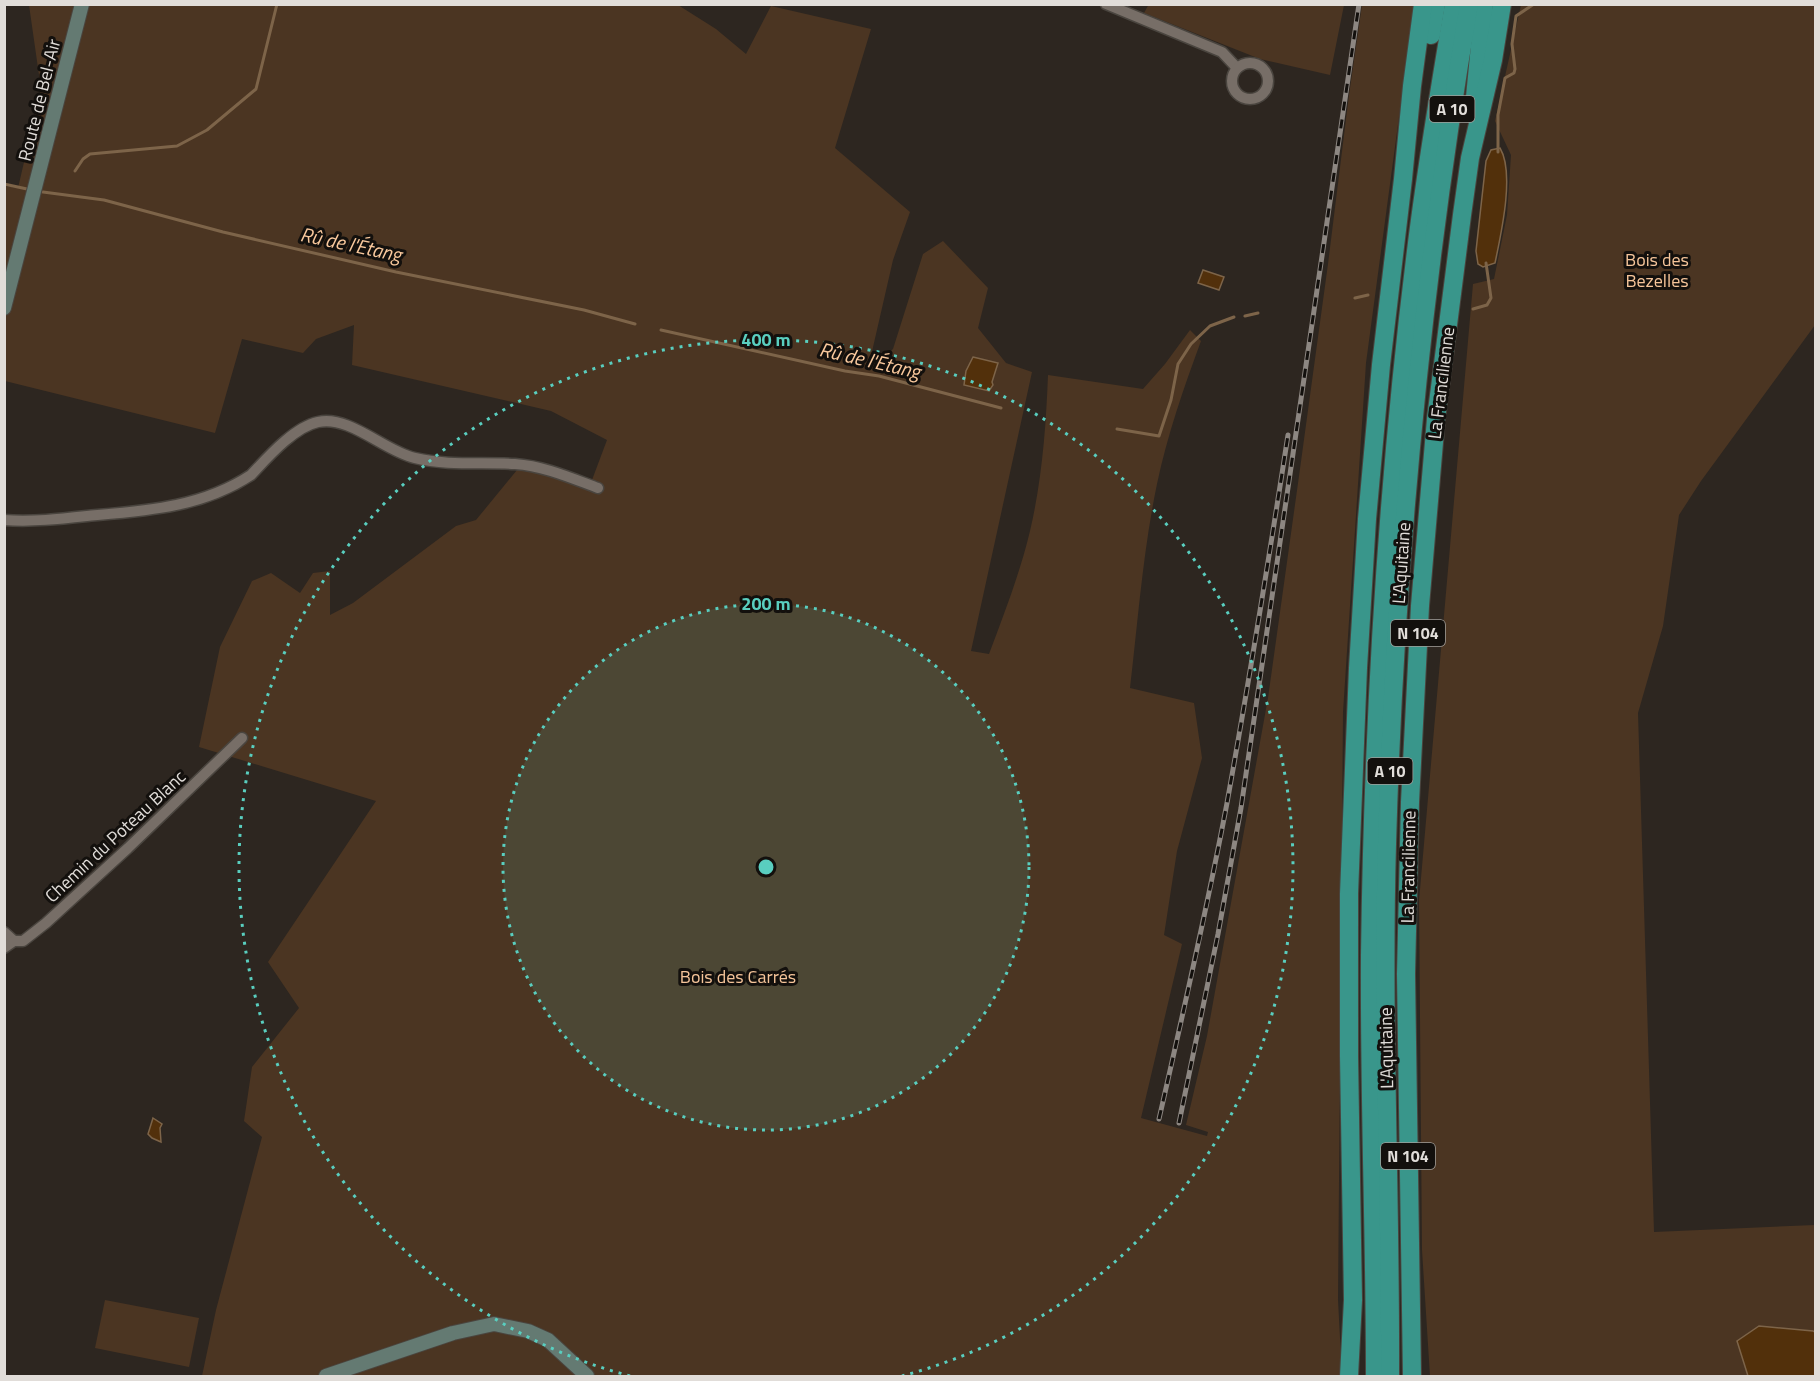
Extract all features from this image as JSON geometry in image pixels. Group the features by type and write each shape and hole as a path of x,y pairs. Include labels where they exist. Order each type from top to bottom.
{"highway":[{"path":"1349,1377 1353,1300 1349,894 1366,519 1386,316 1423,4"},
{"path":"1403,179 1422,90 1436,4"},
{"name":"L'Aquitaine","path":"1375,1377 1370,955 1375,761 1385,586 1401,385 1416,251 1454,4"},
{"name":"L'Aquitaine","path":"1390,1377 1385,987 1388,835 1398,596 1418,369 1437,213 1469,4"},
{"path":"1470,158 1484,4"},
{"name":"La Francilienne","path":"1412,1377 1406,974 1413,725 1420,595 1436,419 1470,158 1502,4"},
{"path":"1353,1300 1361,1377"}],"main road":[{"name":"Route de Bel-Air","path":"4,308 82,4"},
{"path":"327,1377 453,1333 494,1324 528,1331 548,1340 587,1377"}],"street":[{"path":"1106,4 1222,52 1237,68"},
{"path":"4,520 47,520 98,516 187,504 241,482 302,428 327,421 349,426 413,458 448,464 515,464 539,467 598,488"},
{"name":"Chemin du Poteau Blanc","path":"4,948 14,941 23,941 46,923 242,738"},
{"path":"4,932 14,941"}],"green space":[{"path":"1149,4 1344,5 1330,75 1260,59 1144,13"},
{"name":"Bois des Carrés","path":"29,5 678,5 716,29 746,54 771,6 871,29 835,148 910,212 893,260 868,369 893,349 923,254 943,241 988,288 978,328 1006,363 1032,372 971,651 989,654 1026,547 1034,512 1045,434 1048,375 1143,389 1190,330 1201,341 1176,412 1157,484 1144,560 1130,688 1194,703 1202,758 1177,851 1164,935 1182,944 1141,1118 1207,1136 1208,1132 1186,1125 1207,1036 1268,698 1362,5 1414,5 1366,363 1343,712 1338,1300 1342,1376 202,1376 216,1310 262,1137 244,1121 252,1067 299,1008 268,962 376,801 199,747 220,647 252,581 271,573 300,593 313,573 330,571 330,615 353,603 456,526 476,520 517,470 537,473 589,488 607,440 551,411 352,365 354,325 316,339 303,353 242,339 215,433 5,381 5,186 18,188 41,89","holes":["973,357 997,364 992,382"]},
{"name":"Bois des Bezelles","path":"1521,5 1815,5 1815,325 1701,481 1679,515 1663,626 1638,713 1654,1232 1815,1225 1815,1333 1813,1331 1737,1341 1748,1376 1430,1376 1422,1250 1419,901 1473,284 1494,279 1507,215 1511,155 1495,121"},
{"path":"105,1300 199,1318 189,1367 95,1348"}],"shaded area":[{"path":"1500,148 1504,159 1507,188 1503,220 1495,263 1483,267 1478,264 1476,251 1486,161 1491,150"},
{"path":"1203,270 1224,277 1219,290 1198,283"},
{"path":"973,357 998,363 993,385 989,391 964,385 966,371"},
{"path":"153,1118 162,1124 161,1142 148,1134"},
{"path":"1759,1326 1816,1333 1815,1376 1748,1376 1737,1341"}],"waterway":[{"path":"75,171 83,159 90,154 177,146 207,130 256,89 277,4"},
{"path":"1498,152 1498,115 1505,78 1514,73 1515,69 1512,44 1516,16 1534,4"},
{"path":"4,184 27,189"},
{"name":"Rû de l'Étang","path":"43,192 104,200 223,232 396,272 584,310 635,324"},
{"path":"1473,309 1487,305 1491,298 1486,263"},
{"path":"1355,298 1368,295"},
{"name":"Rû de l'Étang","path":"1245,316 1258,313"},
{"name":"Rû de l'Étang","path":"1117,429 1159,436 1171,400 1178,364 1191,344 1210,326 1234,317"},
{"name":"Rû de l'Étang","path":"661,330 845,371 879,376 1001,408"}],"railway":[{"path":"1179,1123 1241,808 1359,4"},
{"path":"1159,1119 1227,803 1288,435"}]}
